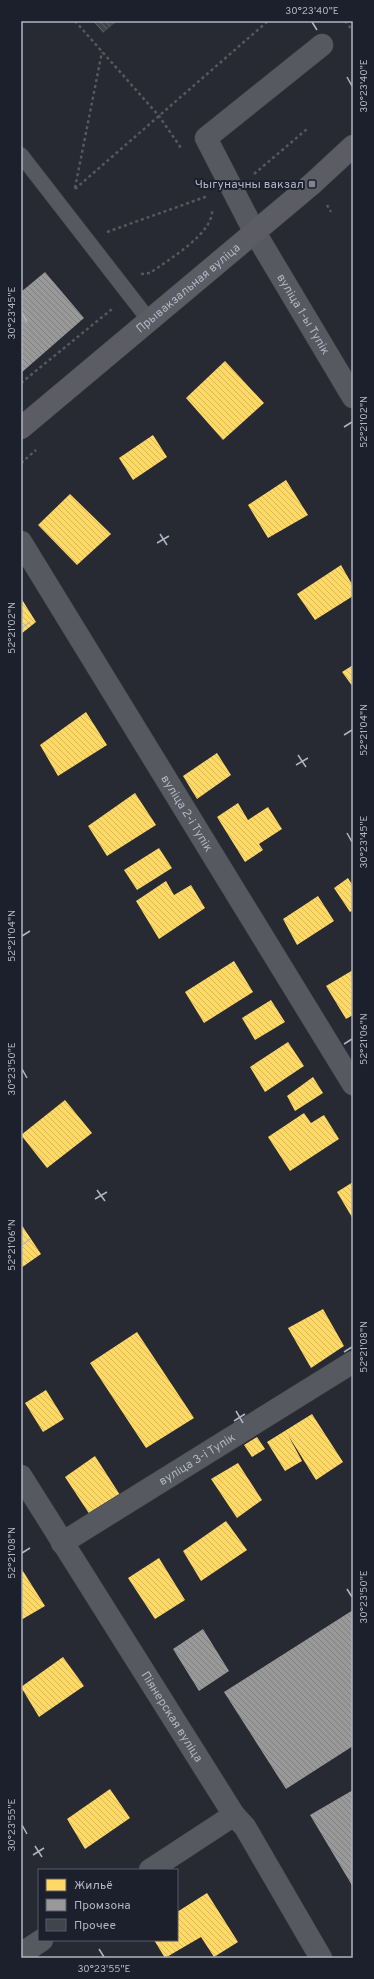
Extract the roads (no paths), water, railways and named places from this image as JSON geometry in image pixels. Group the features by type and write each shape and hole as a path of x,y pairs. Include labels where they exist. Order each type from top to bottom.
{"main road":[{"name":"Прывакзальная вуліца","path":"21,428 254,231 312,184 353,146"}],"street":[{"name":"вуліца 1-ы Тупік","path":"322,45 206,138 254,231 353,397"},
{"name":"вуліца 2-і Тупік","path":"21,542 353,1084"},
{"name":"вуліца 3-і Тупік","path":"62,1543 353,1362"},
{"name":"Піянерская вуліца","path":"21,1476 234,1815 245,1827 320,1958"},
{"path":"152,1869 234,1815"},
{"path":"21,1954 40,1941"}],"lane":[{"path":"21,155 149,320"}],"place":[{"name":"Чыгуначны вакзал","path":"312,184"}]}
